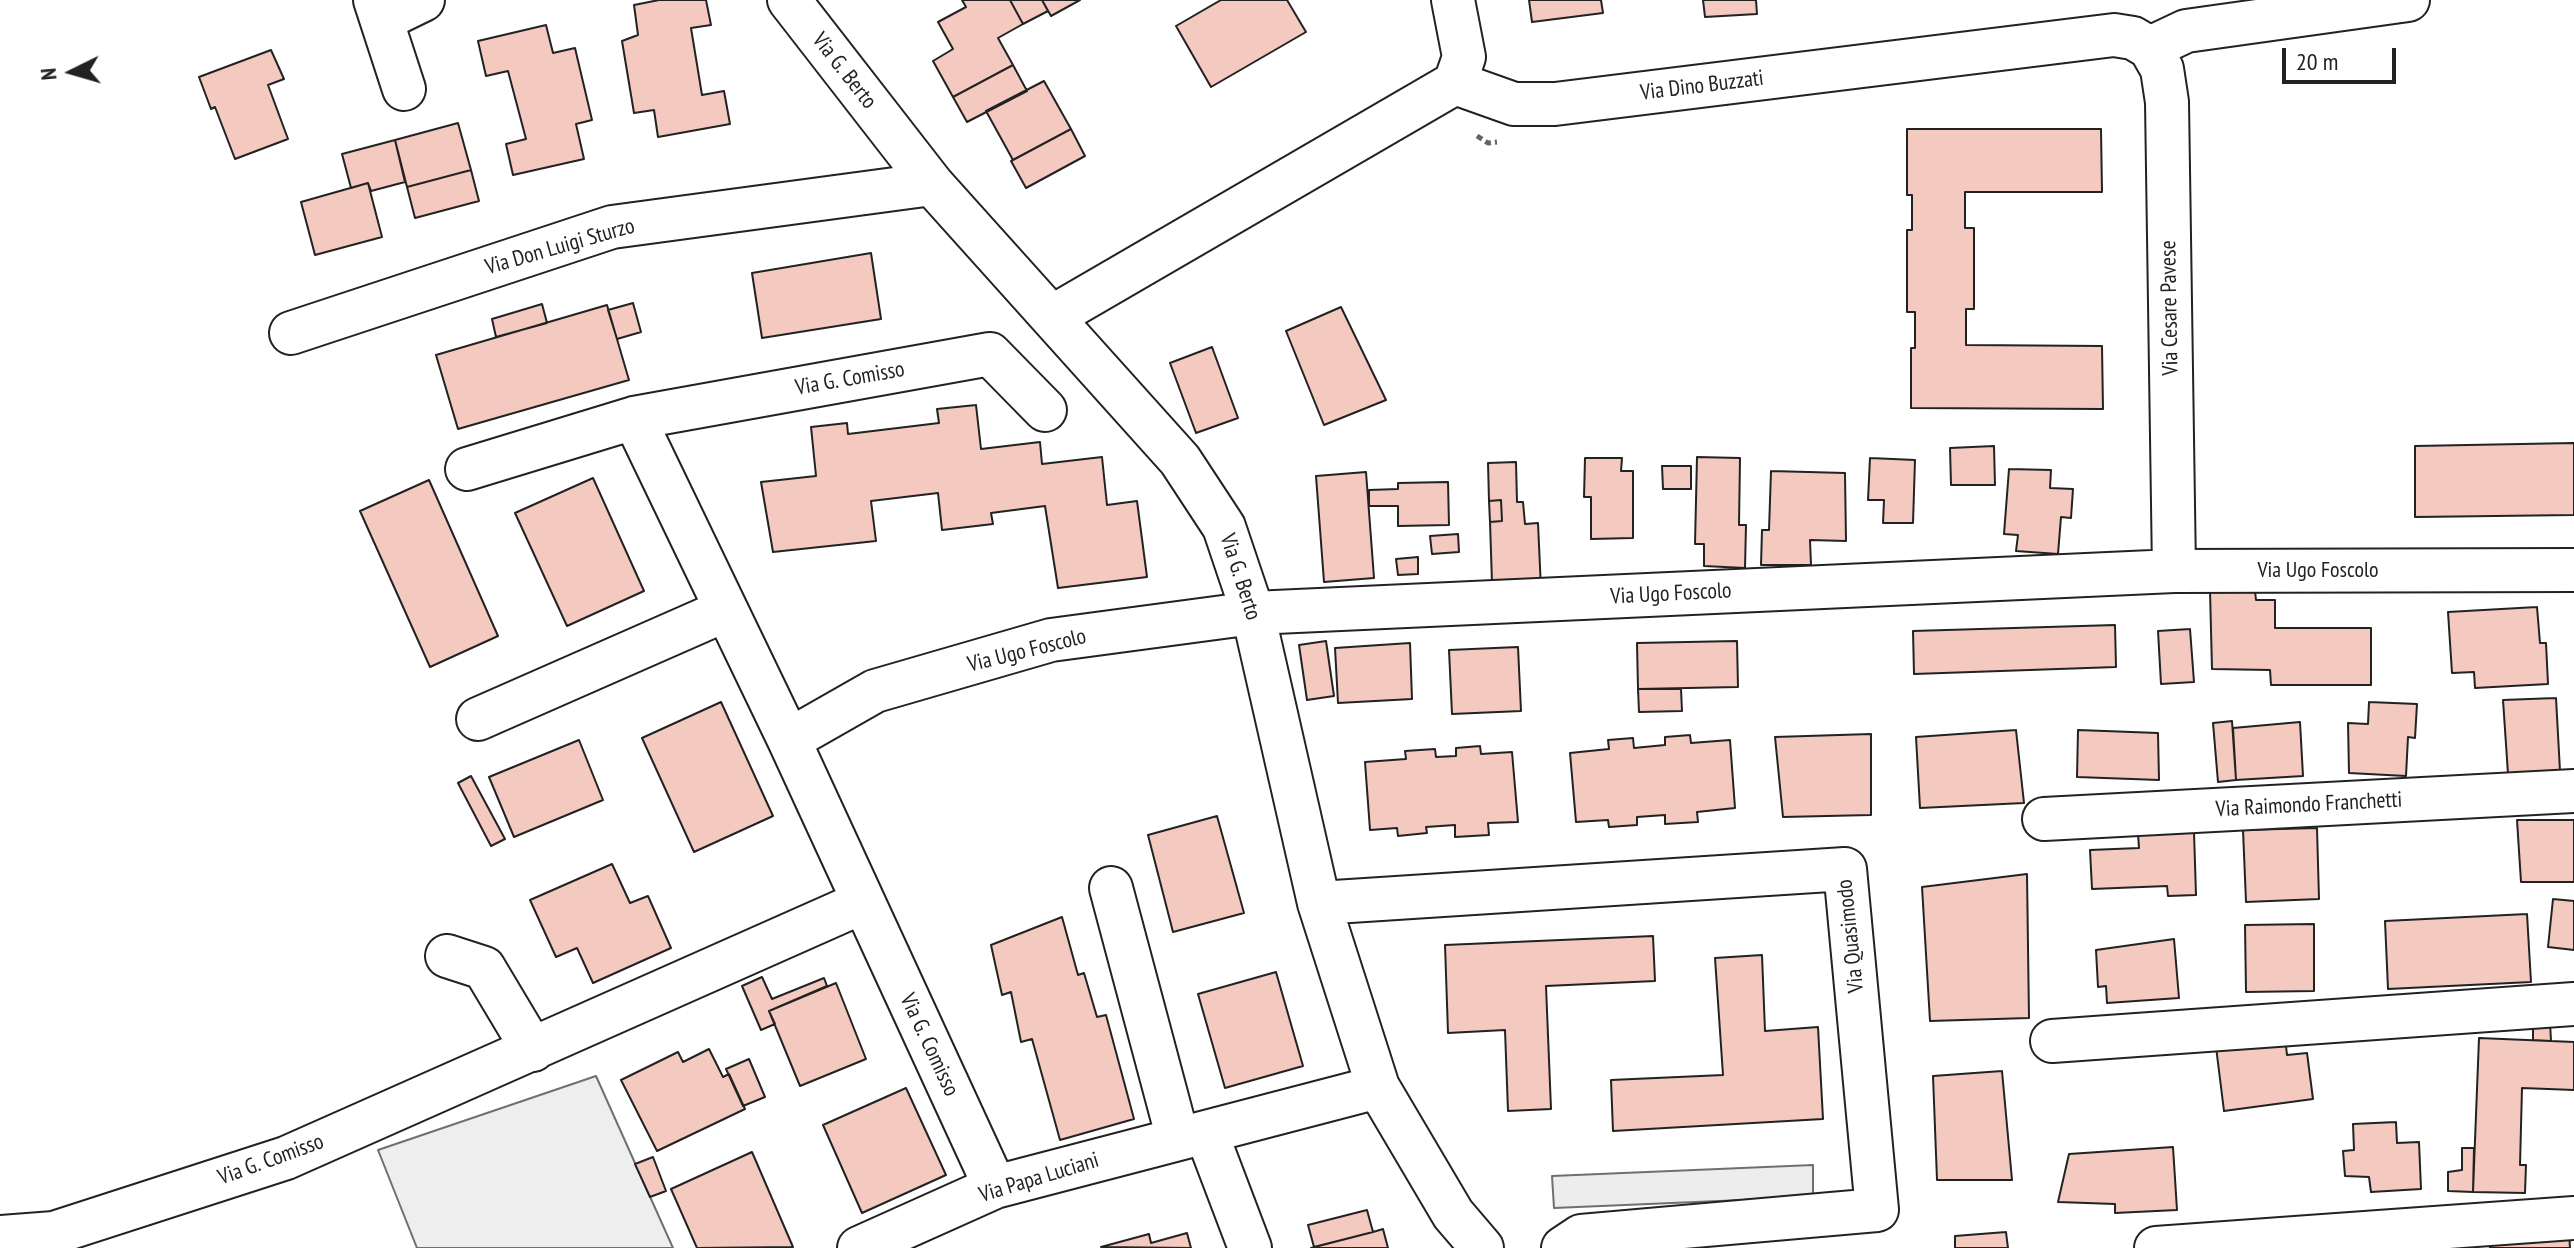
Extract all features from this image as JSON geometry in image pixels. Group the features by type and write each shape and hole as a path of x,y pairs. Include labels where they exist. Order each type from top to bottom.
{"street":[{"path":"404,89 379,10 423,0"},
{"path":"1052,317 1455,83 1464,57 1453,0"},
{"path":"2150,48 2186,31 2408,0"},
{"name":"Via G. Berto","path":"803,4 932,184 1180,460 1224,527 1253,613 1319,903 1378,1087 1453,1214 1482,1248"},
{"name":"Via Dino Buzzati","path":"1455,83 1514,104 1555,104 2114,35 2133,38 2150,48"},
{"name":"Via Cesare Pavese","path":"2150,48 2162,69 2167,102 2174,571"},
{"name":"Via Don Luigi Sturzo","path":"291,333 612,227 932,184"},
{"name":"Via G. Comisso","path":"467,469 634,418 990,354 1045,410"},
{"name":"Via G. Comisso","path":"634,418 789,740 995,1187"},
{"name":"Via Ugo Foscolo","path":"789,740 875,691 1051,640 1253,613 2174,571 2574,570"},
{"path":"478,719 726,610"},
{"name":"Via Raimondo Franchetti","path":"2044,819 2574,791"},
{"name":"Via Quasimodo","path":"1319,903 1845,869 1877,1210 1581,1236 1563,1248"},
{"path":"1111,888 1192,1136 1250,1248"},
{"name":"Via G. Comisso","path":"0,1237 54,1233 286,1158 863,902"},
{"path":"447,956 484,968 533,1050"},
{"path":"2052,1041 2574,1004"},
{"name":"Via Papa Luciani","path":"859,1248 995,1187 1378,1087"},
{"path":"2156,1248 2574,1218"}],"path":[{"path":"1488,143 1502,141"}],"shaded area":[{"path":"596,1076 673,1248 417,1248 378,1150"},
{"path":"1813,1165 1813,1197 1554,1208 1552,1176"}],"building":[{"path":"659,0 706,0 711,25 691,28 702,95 724,91 730,124 658,137 654,110 634,113 622,41 638,35 634,5"},
{"path":"962,0 1010,0 1023,24 998,38 1013,65 953,97 933,61 953,49 938,22 966,7"},
{"path":"1010,0 1042,0 1048,11 1023,24"},
{"path":"1042,0 1080,0 1051,16"},
{"path":"1221,0 1287,0 1306,32 1211,87 1176,26"},
{"path":"1529,0 1601,0 1603,13 1532,22"},
{"path":"1703,0 1756,0 1757,14 1705,17"},
{"path":"546,25 553,53 575,48 592,120 576,124 584,159 513,175 506,144 526,139 508,71 486,76 478,41"},
{"path":"271,50 284,79 268,85 288,139 235,159 215,107 211,109 199,77"},
{"path":"1013,65 1027,91 967,122 953,97"},
{"path":"1044,81 1071,129 1013,160 986,111"},
{"path":"458,123 471,170 407,187 395,140"},
{"path":"1071,129 1085,156 1026,188 1011,161"},
{"path":"1907,129 2101,129 2102,192 1965,192 1965,228 1974,228 1974,309 1966,309 1966,345 2102,346 2103,409 1911,408 1911,348 1915,348 1915,312 1907,312 1907,230 1912,230 1912,195 1907,195"},
{"path":"395,140 405,182 371,191 368,183 351,188 342,154"},
{"path":"471,170 479,201 415,218 407,187"},
{"path":"368,183 382,237 315,255 301,202"},
{"path":"871,253 881,319 762,338 752,273"},
{"path":"633,303 641,332 617,339 608,310"},
{"path":"542,304 547,323 496,337 492,319"},
{"path":"607,305 629,380 458,429 436,355"},
{"path":"1341,307 1386,400 1324,425 1286,331"},
{"path":"1212,347 1238,418 1196,433 1170,363"},
{"path":"976,405 981,449 1040,442 1042,464 1102,457 1107,505 1137,501 1147,577 1058,588 1045,506 991,513 993,524 942,530 938,493 871,501 876,541 773,552 761,482 816,476 811,427 847,423 848,434 939,423 937,409"},
{"path":"2574,443 2574,515 2415,517 2415,446"},
{"path":"1994,446 1995,485 1951,485 1950,448"},
{"path":"1697,457 1740,458 1739,525 1746,525 1745,568 1704,566 1704,544 1695,544"},
{"path":"1585,458 1622,458 1621,471 1633,471 1633,538 1591,539 1591,497 1584,497"},
{"path":"1870,458 1915,460 1913,523 1883,523 1884,500 1868,500"},
{"path":"1516,462 1517,502 1523,502 1525,524 1538,523 1541,589 1492,583 1490,522 1502,521 1501,500 1489,501 1488,463"},
{"path":"1662,466 1691,466 1691,489 1663,489"},
{"path":"2009,469 2051,470 2050,488 2073,489 2071,518 2061,517 2058,554 2016,551 2018,535 2004,534"},
{"path":"1771,471 1845,473 1846,541 1810,540 1811,565 1761,565 1762,530 1769,530"},
{"path":"1366,472 1374,578 1324,582 1316,476"},
{"path":"593,478 644,591 567,626 515,513"},
{"path":"429,480 498,636 430,667 360,511"},
{"path":"1448,482 1449,525 1398,526 1398,506 1369,506 1369,490 1398,489 1398,483"},
{"path":"1501,500 1502,521 1490,522 1489,501"},
{"path":"1458,534 1459,552 1432,554 1430,536"},
{"path":"1418,557 1418,574 1398,575 1396,559"},
{"path":"2210,591 2255,591 2256,600 2275,600 2275,628 2371,628 2371,685 2271,685 2270,670 2212,669"},
{"path":"2537,607 2540,643 2546,643 2548,684 2475,688 2474,672 2452,673 2448,612"},
{"path":"2115,625 2116,667 1914,674 1913,631"},
{"path":"2190,629 2194,682 2161,684 2158,631"},
{"path":"1326,641 1334,696 1307,700 1299,645"},
{"path":"1737,641 1738,687 1638,689 1637,643"},
{"path":"1410,643 1412,699 1338,703 1335,648"},
{"path":"1518,647 1521,711 1452,714 1449,650"},
{"path":"1638,689 1681,689 1682,711 1639,712"},
{"path":"2556,698 2560,771 2508,774 2503,700"},
{"path":"721,702 773,816 694,852 642,738"},
{"path":"2369,702 2417,704 2415,738 2408,737 2406,776 2349,773 2348,723 2368,724"},
{"path":"2232,721 2236,780 2218,782 2213,723"},
{"path":"2300,722 2303,776 2236,780 2233,728"},
{"path":"2016,730 2024,803 1920,808 1916,737"},
{"path":"2078,730 2158,733 2159,780 2077,777"},
{"path":"1871,734 1871,815 1783,817 1775,737"},
{"path":"1690,735 1691,743 1730,740 1735,808 1697,812 1698,822 1665,824 1665,815 1637,817 1637,825 1609,827 1608,820 1576,822 1570,753 1609,749 1608,740 1633,738 1634,748 1665,745 1665,737"},
{"path":"579,740 603,800 514,837 489,777"},
{"path":"1480,746 1481,754 1512,752 1518,822 1488,823 1489,835 1455,837 1455,825 1426,827 1427,833 1398,836 1397,828 1370,830 1365,762 1406,759 1405,751 1435,749 1436,757 1456,756 1456,748"},
{"path":"471,776 505,839 491,846 458,783"},
{"path":"1217,816 1244,913 1173,932 1148,835"},
{"path":"2517,820 2574,820 2574,882 2521,882"},
{"path":"2317,828 2319,899 2246,902 2243,830"},
{"path":"2194,832 2196,895 2168,896 2167,886 2092,889 2090,850 2139,848 2138,834"},
{"path":"612,864 630,903 648,896 671,948 593,983 577,948 556,957 530,900"},
{"path":"2027,874 2029,1018 1930,1021 1922,887"},
{"path":"2553,899 2574,901 2574,950 2548,947"},
{"path":"2527,914 2531,982 2388,989 2385,921"},
{"path":"1062,917 1078,975 1084,973 1097,1017 1106,1015 1134,1119 1060,1140 1032,1039 1021,1042 1011,992 1002,995 991,945"},
{"path":"2314,924 2314,991 2246,992 2245,925"},
{"path":"1653,936 1655,981 1546,986 1551,1109 1508,1111 1505,1030 1448,1033 1445,945"},
{"path":"2174,939 2179,998 2107,1003 2106,986 2098,987 2096,950"},
{"path":"1762,955 1765,1031 1818,1027 1823,1119 1613,1131 1611,1080 1723,1075 1715,958"},
{"path":"1276,972 1303,1066 1225,1088 1198,994"},
{"path":"762,977 772,999 824,978 827,986 769,1011 775,1024 761,1030 742,986"},
{"path":"836,983 866,1059 800,1086 769,1011"},
{"path":"2533,1022 2550,1022 2551,1041 2533,1040"},
{"path":"2285,1037 2287,1055 2307,1053 2313,1099 2224,1111 2216,1047"},
{"path":"2479,1038 2574,1042 2574,1090 2522,1088 2520,1165 2526,1165 2525,1193 2473,1192"},
{"path":"709,1049 723,1077 729,1074 745,1109 657,1151 621,1080 678,1052 683,1062"},
{"path":"749,1059 765,1097 743,1106 726,1069"},
{"path":"2002,1071 2012,1180 1937,1180 1933,1076"},
{"path":"906,1088 946,1175 862,1213 823,1125"},
{"path":"2396,1122 2397,1143 2419,1142 2421,1189 2371,1192 2369,1177 2345,1176 2343,1151 2354,1150 2353,1124"},
{"path":"2173,1147 2177,1210 2115,1213 2115,1204 2058,1202 2069,1154"},
{"path":"2462,1148 2474,1148 2473,1192 2448,1191 2448,1172 2462,1170"},
{"path":"752,1152 793,1247 697,1248 671,1189"},
{"path":"653,1157 666,1191 650,1197 635,1164"},
{"path":"1367,1210 1373,1232 1314,1247 1308,1225"},
{"path":"1383,1229 1388,1248 1311,1248 1373,1232"},
{"path":"2006,1232 2008,1248 1955,1248 1955,1236"},
{"path":"2569,1232 2570,1248 2490,1248 2489,1238"},
{"path":"1187,1233 1191,1248 1101,1247 1149,1234 1151,1243"}]}
